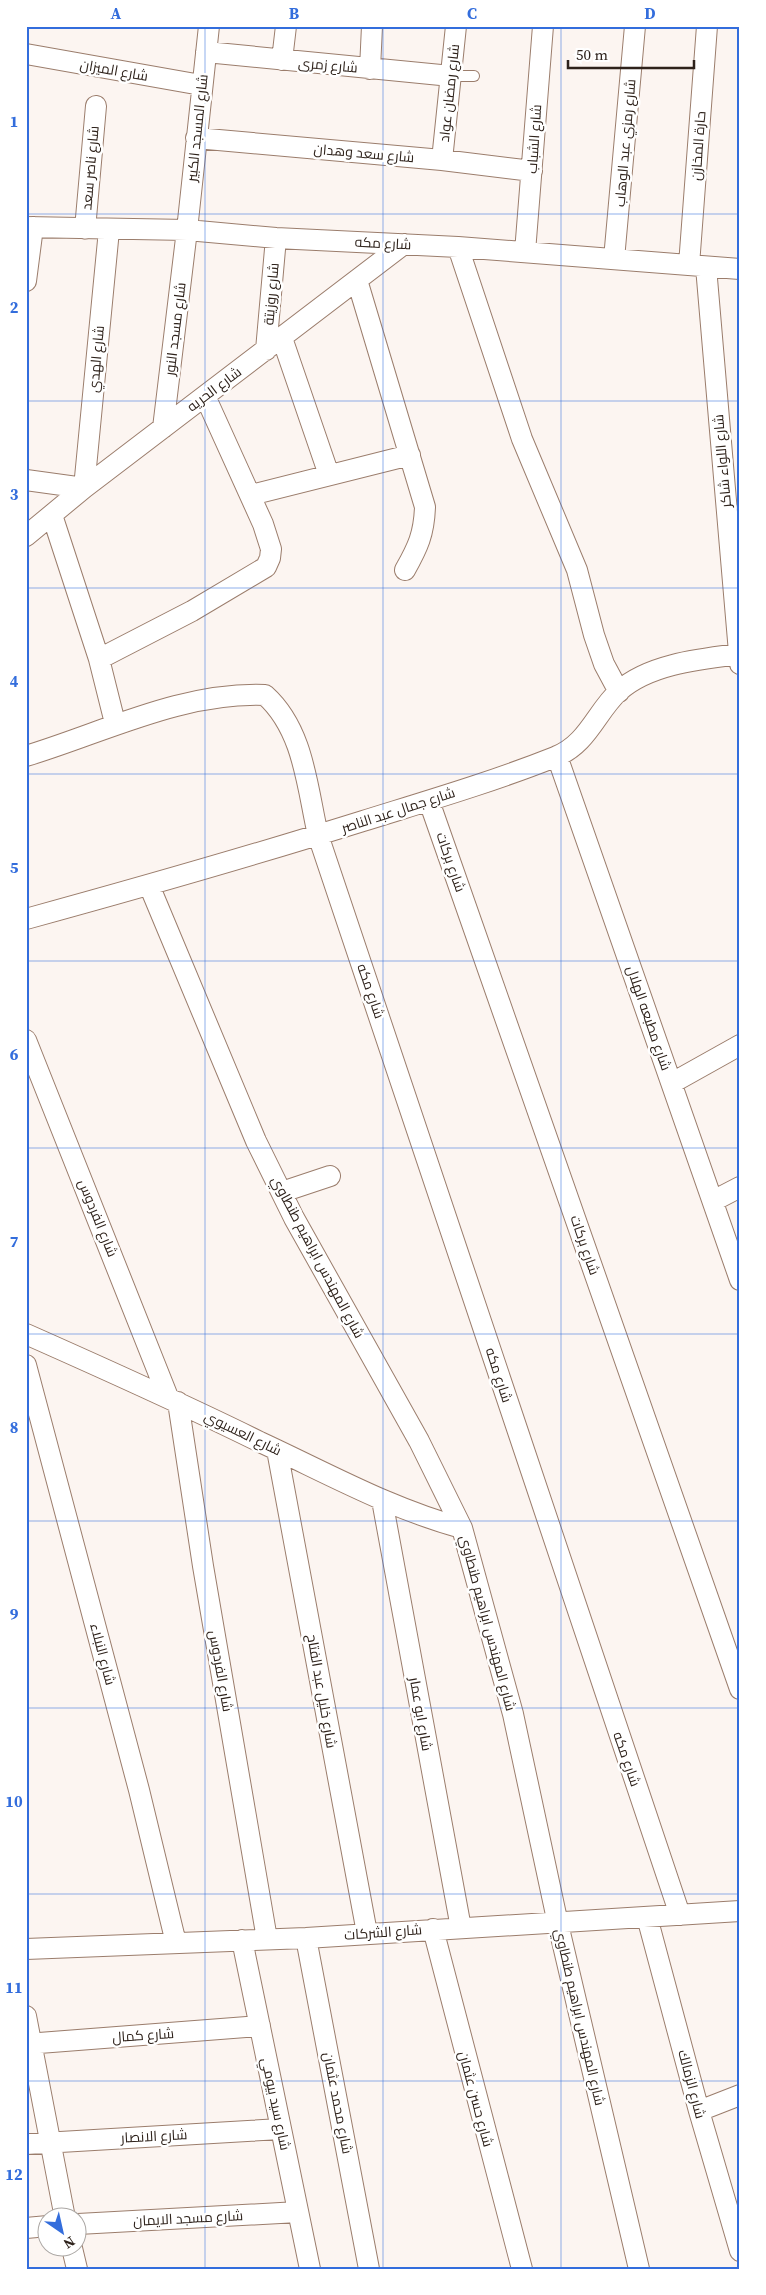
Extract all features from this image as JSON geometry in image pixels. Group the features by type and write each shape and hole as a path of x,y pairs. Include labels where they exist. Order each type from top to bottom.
{"street":[{"name":"شارع المسجد الكبير","path":"187,230 201,85 209,26"},
{"path":"282,60 286,26"},
{"path":"370,69 372,26"},
{"name":"شارع رمضان عواد","path":"442,160 456,26"},
{"name":"شارع الشباب","path":"525,252 543,26"},
{"name":"شارع رمزي عبد الوهاب","path":"614,259 635,26"},
{"name":"حارة المخازن","path":"698,266 707,26"},
{"name":"شارع زمرى","path":"206,52 451,76"},
{"name":"شارع الميزان","path":"26,54 201,85"},
{"name":"شارع ناصر سعد","path":"85,229 96,106"},
{"name":"شارع سعد وهدان","path":"196,138 442,160 532,171"},
{"path":"26,281 30,227"},
{"name":"شارع مكه","path":"30,227 187,230 276,238 458,247 740,270"},
{"name":"شارع الهدي","path":"84,488 109,230"},
{"name":"شارع مسجد النور","path":"163,428 187,230"},
{"name":"شارع روزيتة","path":"266,350 276,238"},
{"name":"شارع الحريه","path":"26,536 84,488 404,244"},
{"path":"458,247 522,439 577,570 596,642 604,664 619,692"},
{"name":"شارع اللواء شاكر","path":"698,266 739,657"},
{"path":"357,280 425,507 424,525 419,545 405,570"},
{"path":"282,338 329,475"},
{"path":"99,659 192,611 266,567 270,558 271,549 251,496 205,396"},
{"path":"251,496 410,455"},
{"path":"26,480 84,488"},
{"path":"52,515 99,659 115,723"},
{"name":"شارع جمال عبد الناصر","path":"26,919 318,836 429,801 558,756 578,742 594,726 604,708 635,679 654,669 739,657"},
{"name":"شارع مكه","path":"26,756 115,723 155,711 230,696 265,695 283,714 299,748 318,836 387,1036 680,1915"},
{"name":"شارع مطبعه الهلال","path":"558,756 740,1280"},
{"name":"شارع بركات","path":"429,801 740,1689"},
{"name":"شارع المهندس ابراهيم طنطاوي","path":"150,885 256,1141 337,1297 420,1441 462,1528 513,1714 558,1924 639,2269"},
{"name":"شارع الفردوس","path":"26,1040 173,1399 267,1939"},
{"path":"672,1083 740,1045"},
{"path":"282,1192 330,1176"},
{"path":"713,1202 740,1187"},
{"name":"شارع العسيوي","path":"26,1334 173,1399 382,1500 435,1521 462,1528"},
{"name":"شارع النبلاء","path":"26,1365 139,1790 176,1943"},
{"name":"شارع خليل عبد الفتاح","path":"277,1450 366,1933"},
{"name":"شارع ابو عمار","path":"382,1500 461,1928"},
{"name":"شارع الشركات","path":"26,1949 306,1938 740,1912"},
{"name":"شارع الزمالك","path":"648,1917 699,2111 740,2251"},
{"name":"شارع حسن عثمان","path":"433,1929 522,2269"},
{"name":"شارع محمد عثمان","path":"306,1938 368,2269"},
{"name":"شارع سيد بيومي","path":"242,1940 310,2269"},
{"path":"26,2016 29,2044 51,2142 63,2208"},
{"name":"شارع كمال","path":"29,2044 260,2026"},
{"path":"699,2111 740,2094"},
{"name":"شارع الانصار","path":"26,2144 281,2128"},
{"name":"شارع مسجد الايمان","path":"88,2223 298,2212"}],"lane":[{"path":"451,76 474,76"}]}
